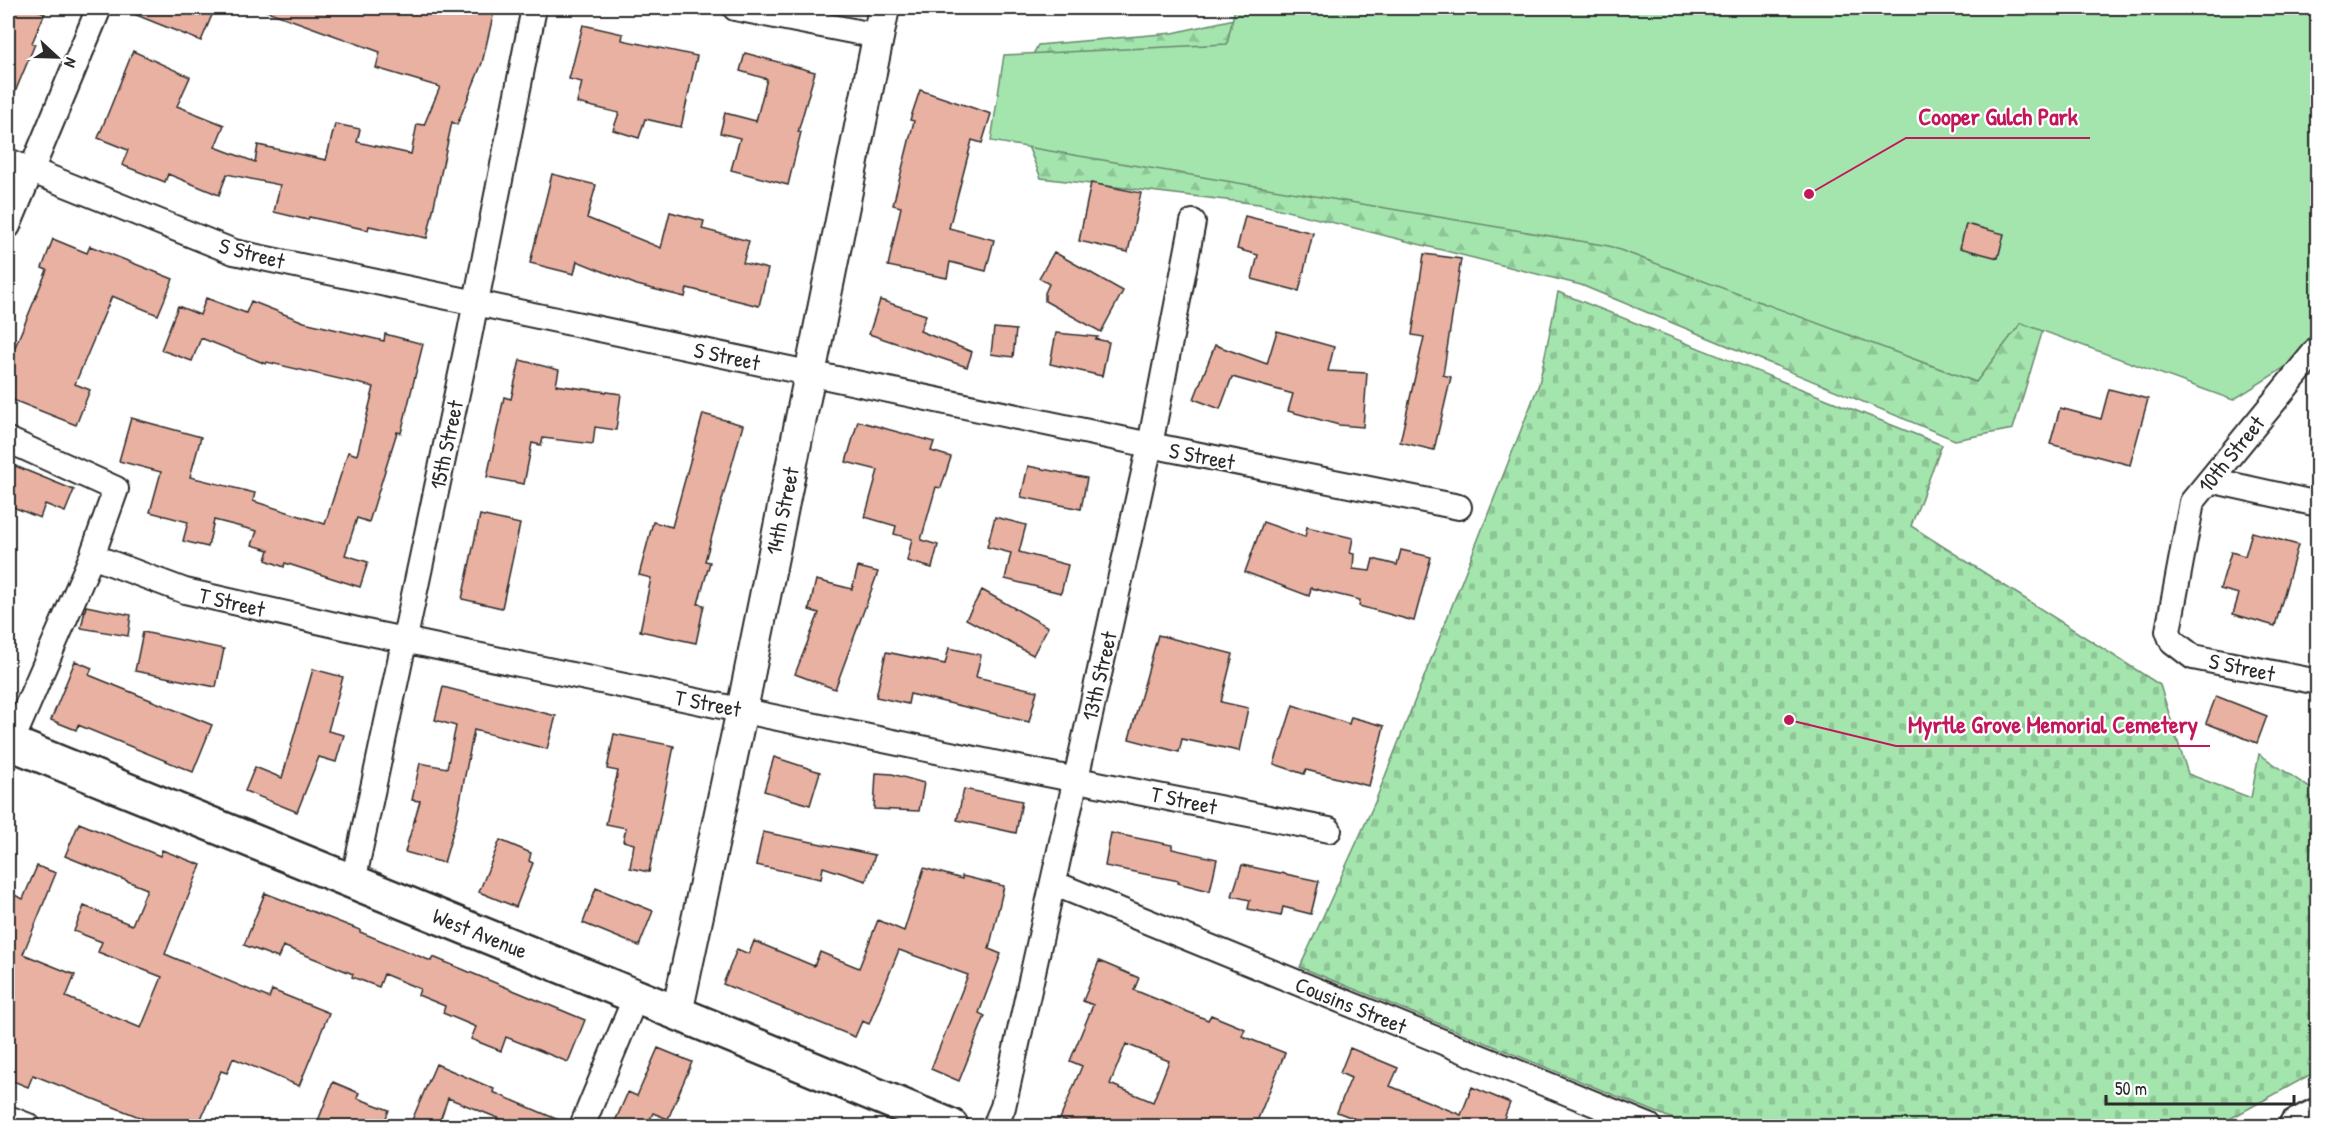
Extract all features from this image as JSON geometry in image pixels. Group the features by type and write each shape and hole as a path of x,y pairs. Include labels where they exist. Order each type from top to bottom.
{"main road":[{"name":"West Avenue","path":"9,743 951,1126"},
{"path":"2296,1126 2318,1115"}],"street":[{"name":"15th Street","path":"353,882 475,302 534,8"},
{"path":"735,8 881,22"},
{"path":"8,226 91,10"},
{"name":"14th Street","path":"677,1013 742,710 881,22"},
{"name":"S Street","path":"8,161 234,252 1150,445 1459,507"},
{"name":"13th Street","path":"994,1126 1003,1107 1150,445 1193,222"},
{"name":"10th Street","path":"2172,641 2168,631 2169,621 2192,502 2316,350"},
{"path":"8,440 116,489 92,556 9,743"},
{"path":"2210,480 2318,504"},
{"name":"T Street","path":"92,556 185,591 404,640 1329,830"},
{"name":"S Street","path":"2172,641 2184,653 2193,657 2318,682"},
{"name":"Cousins Street","path":"1053,883 1649,1126"},
{"path":"582,1126 636,996"},
{"path":"8,1118 28,1126"}],"green space":[{"path":"1235,8 2317,8 2317,347 2233,400 2021,323 1976,382 1609,246 991,141 1004,55 1227,44"},
{"path":"1269,11 2048,313 2013,429 1955,440 1581,285 1259,204 1041,178 1009,100 1038,45 1173,33"},
{"path":"1558,292 1942,445 1911,526 2160,685 2188,774 2251,798 2259,754 2317,793 2317,1071 2217,1126 1690,1126 1300,967 1375,802 1539,384"}],"building":[{"path":"8,8 32,8 45,13 32,43 35,44 8,109"},
{"path":"119,8 215,8 201,41"},
{"path":"264,8 474,8 494,12 482,63 457,125 452,122 427,238 369,226 368,230 309,217 308,220 274,212 280,185 227,174 219,195 168,174 165,182 122,165 128,150 98,138 133,51 190,77 177,106 224,125 215,147 255,162 258,145 326,160 335,124 360,129 357,142 411,154 417,124 424,125 440,87 376,68 380,52 264,10"},
{"path":"583,25 623,34 622,40 697,56 681,127 645,119 639,138 613,130 619,113 577,103 582,82 569,79"},
{"path":"745,53 815,72 798,132 801,132 788,185 731,170 740,138 720,133 725,113 756,121 767,79 740,71"},
{"path":"920,90 991,114 982,143 972,140 949,228 994,240 986,271 950,262 947,278 888,266 901,207 893,205 914,121 910,120"},
{"path":"552,174 596,185 587,218 661,248 670,212 704,221 702,229 749,241 743,263 768,269 759,306 687,288 685,297 637,285 577,261 574,274 530,263"},
{"path":"1091,183 1141,193 1128,252 1079,241"},
{"path":"1245,216 1313,233 1299,291 1252,279 1258,255 1237,249"},
{"path":"1966,224 2004,234 1998,258 1960,248"},
{"path":"53,239 87,253 90,246 173,279 158,315 112,296 75,384 90,390 76,425 8,398 8,364 47,270 42,268"},
{"path":"1054,252 1123,291 1101,332 1045,301 1045,293 1049,284 1039,278"},
{"path":"1424,254 1461,259 1443,375 1451,377 1434,450 1400,442 1424,337 1412,335"},
{"path":"206,298 246,313 251,301 304,322 384,341 385,334 423,344 401,433 397,432 369,522 357,518 345,555 368,562 360,587 285,563 284,567 266,560 269,550 252,545 257,531 214,520 208,547 183,541 188,522 150,512 161,472 119,461 131,418 201,437 190,477 255,493 253,501 325,524 348,452 357,455 374,387 267,362 266,364 201,338 192,361 161,350 178,306 200,315"},
{"path":"880,300 926,315 920,331 972,352 967,367 869,334"},
{"path":"994,328 1016,330 1013,357 991,354"},
{"path":"1277,331 1334,347 1328,371 1367,373 1363,427 1339,425 1288,411 1293,394 1232,377 1220,409 1194,399 1215,345 1267,364"},
{"path":"1056,333 1098,337 1096,339 1109,342 1102,376 1050,364"},
{"path":"520,360 559,370 556,385 621,394 616,430 595,427 593,444 543,438 541,445 532,443 524,484 487,477 504,397 511,399"},
{"path":"2109,389 2148,399 2130,465 2050,444 2060,408 2101,419"},
{"path":"703,414 743,425 705,561 710,562 698,604 704,605 696,643 640,631 651,578 639,575 653,522 672,527"},
{"path":"858,421 934,442 931,451 951,457 941,488 936,487 921,540 938,545 932,568 907,561 912,539 894,534 896,526 865,517 878,470 846,462"},
{"path":"8,463 74,490 65,512 45,504 40,518 8,505"},
{"path":"1028,466 1087,478 1081,509 1021,497"},
{"path":"480,515 520,524 502,608 462,599"},
{"path":"995,517 1026,525 1019,552 1068,565 1061,593 1005,579 1011,553 987,547"},
{"path":"1263,522 1305,537 1307,527 1353,538 1350,553 1354,554 1353,569 1370,571 1373,559 1397,565 1401,550 1431,557 1414,621 1359,606 1360,600 1311,588 1309,596 1245,572"},
{"path":"2252,532 2298,545 2275,626 2233,614 2239,594 2220,589 2231,552 2245,556"},
{"path":"858,567 878,572 835,689 795,674 819,613 809,610 816,580 852,589"},
{"path":"982,590 1048,627 1033,655 966,619"},
{"path":"86,606 131,615 128,636 81,628"},
{"path":"143,632 224,649 216,687 135,671"},
{"path":"1158,635 1233,654 1221,702 1248,708 1239,751 1182,739 1179,752 1129,739"},
{"path":"949,648 981,655 976,677 1037,691 1029,722 910,694 908,704 876,697 886,652 945,664"},
{"path":"75,661 92,668 89,675 212,725 193,772 78,725 76,730 51,720"},
{"path":"313,669 343,677 328,731 344,735 336,762 319,757 297,812 245,791 255,767 282,778"},
{"path":"443,687 556,716 547,749 474,730 456,821 444,863 405,852 420,801 412,800 420,763 447,768 456,726 435,720"},
{"path":"2216,696 2267,716 2257,743 2206,723"},
{"path":"1293,705 1349,724 1351,717 1384,726 1369,786 1306,770 1304,774 1274,764"},
{"path":"614,734 674,746 649,872 630,868 634,844 623,841 626,828 606,824 618,771 607,769"},
{"path":"774,757 820,772 810,805 764,791"},
{"path":"876,773 892,774 924,783 919,811 874,809"},
{"path":"964,789 1022,801 1016,833 957,820"},
{"path":"79,823 160,856 162,850 201,865 165,954 269,998 272,990 329,1013 299,1086 233,1058 227,1073 221,1071 198,1126 162,1126 33,1075 28,1087 8,1079 8,892 23,899 37,866 56,873 23,954 75,975 66,997 141,1028 162,977 98,952 102,942 74,931 84,906 132,925 147,889 65,856"},
{"path":"763,832 875,855 866,881 823,867 821,879 756,865"},
{"path":"1111,833 1172,845 1172,849 1217,859 1210,891 1178,883 1179,881 1105,866"},
{"path":"500,840 531,853 529,861 533,863 516,907 479,892"},
{"path":"1242,865 1319,881 1311,914 1283,907 1281,916 1248,909 1250,900 1232,896"},
{"path":"924,868 962,879 962,876 1004,886 989,949 1001,954 979,1013 985,1016 959,1081 931,1069 968,975 899,950 869,1024 862,1021 855,1037 723,984 737,949 749,954 754,941 814,966 820,952 859,968 878,920 904,931"},
{"path":"596,888 653,911 639,946 583,923"},
{"path":"265,893 431,961 433,957 585,1020 568,1062 506,1037 501,1051 471,1039 476,1027 443,1013 445,1006 418,995 420,989 384,974 379,987 283,946 278,958 244,945"},
{"path":"1099,961 1139,978 1134,990 1208,1020 1211,1015 1245,1029 1242,1036 1285,1053 1255,1126 1079,1126 1060,1119 1082,1066 1070,1061 1093,1005 1083,1001","holes":["1126,1044 1169,1061 1153,1102 1110,1084"]},
{"path":"658,1048 692,1062 668,1119 653,1113 647,1126 613,1126 628,1092 637,1096"},
{"path":"1350,1048 1398,1068 1390,1086 1461,1115 1472,1087 1510,1103 1501,1126 1374,1126 1337,1112 1351,1078 1340,1073"},
{"path":"436,1064 494,1089 493,1092 568,1124 568,1126 518,1126 448,1098 438,1126 428,1126 412,1120"},
{"path":"333,1082 359,1093 357,1098 389,1110 383,1126 316,1126"}],"place":[{"name":"Cooper Gulch Park","path":"1809,194"},
{"name":"Myrtle Grove Memorial Cemetery","path":"1789,720"}]}
